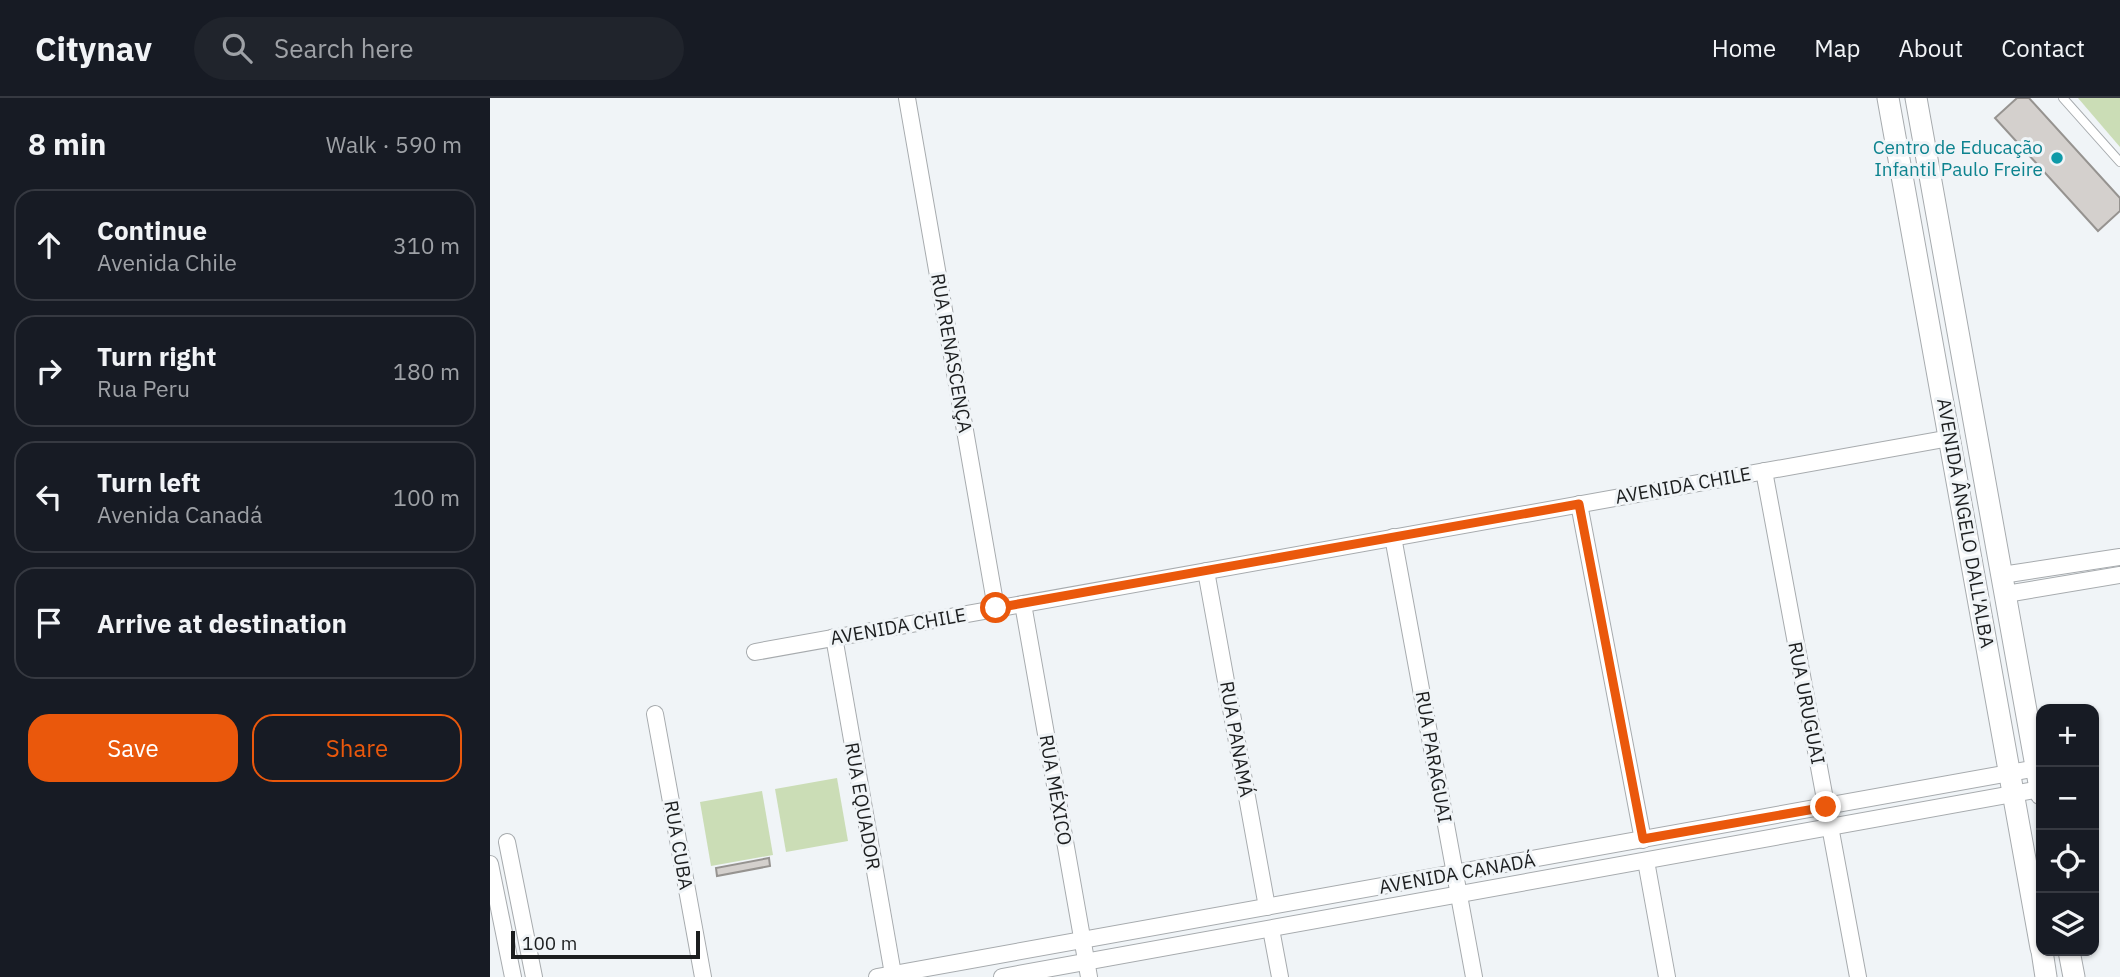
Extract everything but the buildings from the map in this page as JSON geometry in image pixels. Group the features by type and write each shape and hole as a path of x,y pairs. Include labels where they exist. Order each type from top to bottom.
{"main road":[{"name":"AVENIDA ÂNGELO DALL'ALBA","path":"1888,98 2036,920"},
{"name":"AVENIDA ÂNGELO DALL'ALBA","path":"1916,98 2037,767"},
{"name":"AVENIDA ÂNGELO DALL'ALBA","path":"2042,956 2046,977"},
{"path":"2071,956 2074,977"}],"street":[{"name":"RUA RENASCENÇA","path":"907,98 996,608"},
{"name":"AVENIDA CHILE","path":"755,652 1950,438"},
{"name":"RUA URUGUAI","path":"1764,471 1858,977"},
{"path":"1579,504 1643,839"},
{"name":"RUA PARAGUAI","path":"1394,537 1474,977"},
{"path":"2004,585 2120,557"},
{"name":"RUA PANAMÁ","path":"1206,571 1267,907"},
{"path":"2004,585 2120,575"},
{"name":"RUA MÉXICO","path":"1023,604 1088,969"},
{"name":"RUA EQUADOR","path":"834,637 885,976"},
{"name":"RUA CUBA","path":"655,714 702,977"},
{"name":"AVENIDA CANADÁ","path":"885,976 2036,768"},
{"name":"AVENIDA CANADÁ","path":"1002,977 1088,969 1271,929 2036,793"},
{"path":"507,842 534,977"},
{"path":"1646,861 1667,977"},
{"path":"491,873 513,977"},
{"path":"1271,929 1280,977"}],"lane":[{"path":"2063,98 2120,162"}],"green space":[{"path":"2078,98 2120,98 2120,147"},
{"path":"837,778 848,841 786,852 775,789"},
{"path":"762,791 773,855 711,866 700,802"}],"place":[{"name":"Centro de Educação Infantil Paulo Freire","path":"2057,158"}],"route":[{"path":"996,608 1579,504 1643,839 1826,807"}]}
